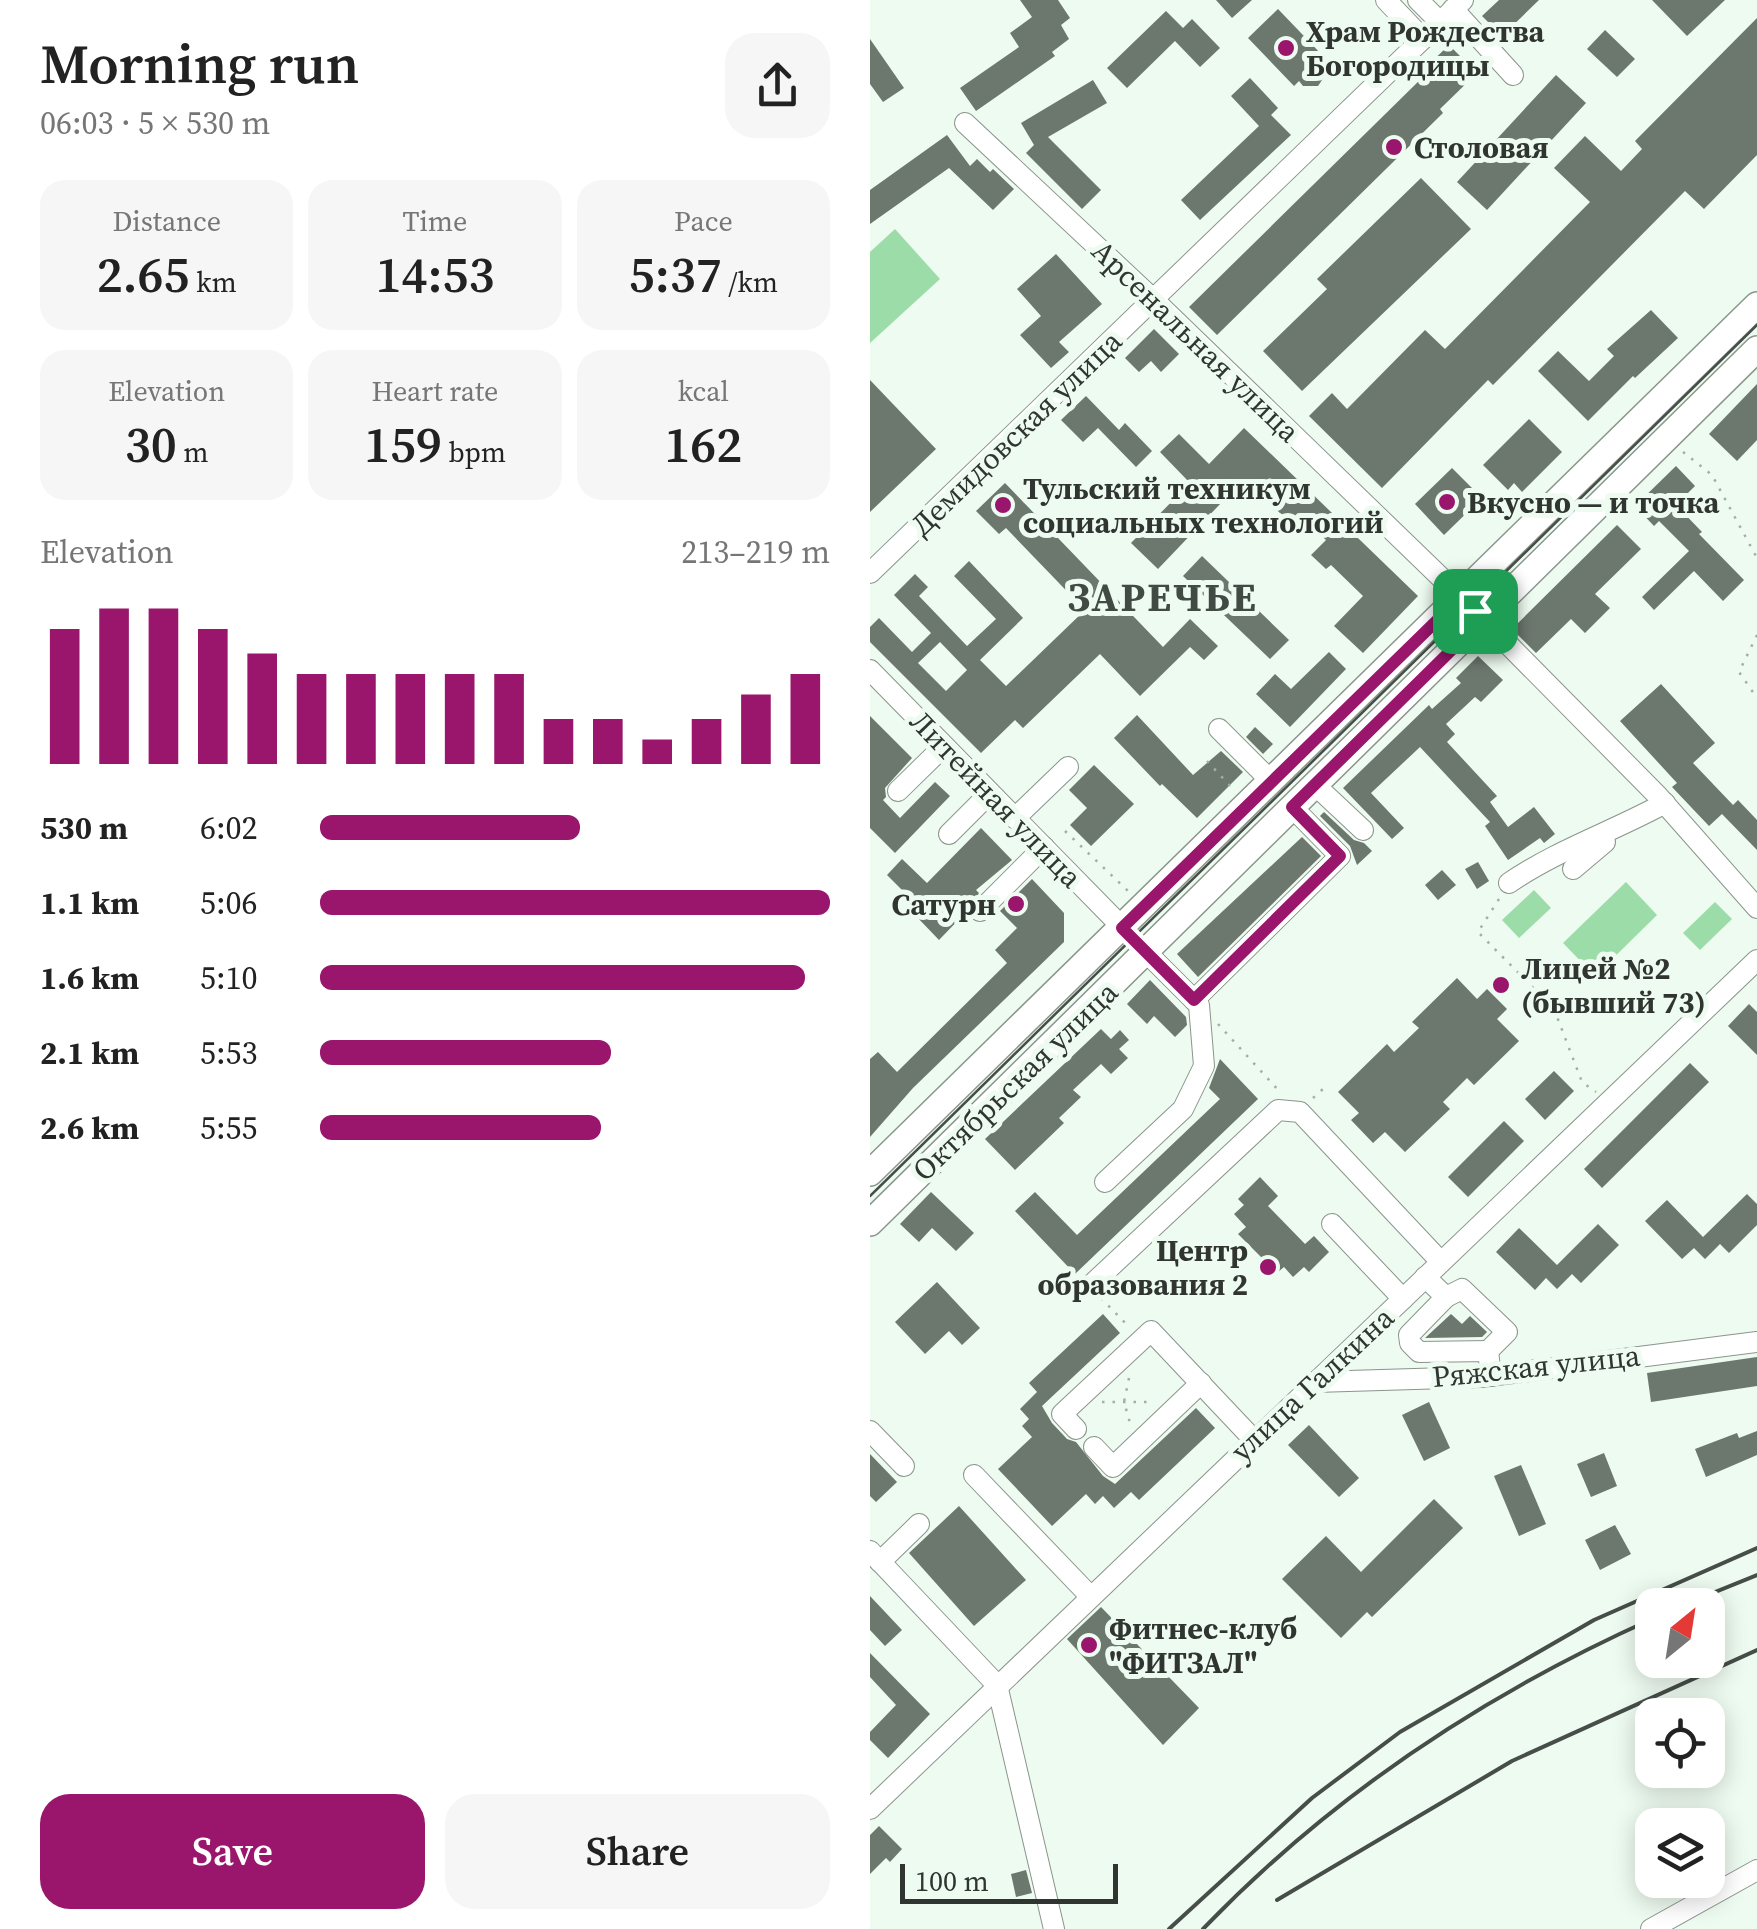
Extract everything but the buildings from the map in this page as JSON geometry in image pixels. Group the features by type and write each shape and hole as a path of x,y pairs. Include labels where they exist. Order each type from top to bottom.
{"main road":[{"name":"Октябрьская улица","path":"870,1172 1757,305"},
{"name":"Октябрьская улица","path":"870,1223 1757,349"},
{"name":"Арсенальная улица","path":"1461,597 1483,619"},
{"path":"1122,928 1146,952"}],"street":[{"path":"1386,0 1423,39"},
{"path":"1418,0 1452,10 1513,76"},
{"name":"Демидовская улица","path":"870,573 1452,10"},
{"name":"Арсенальная улица","path":"965,123 1461,597"},
{"name":"Арсенальная улица","path":"1483,619 1665,803 1757,908"},
{"name":"Литейная улица","path":"870,670 1122,928"},
{"path":"1219,729 1272,782"},
{"path":"903,795 949,750"},
{"path":"1014,818 1068,767"},
{"path":"1315,784 1362,830"},
{"path":"949,834 990,793"},
{"path":"1509,883 1534,866 1665,803"},
{"path":"1196,1002 1340,856 1292,807"},
{"path":"1573,869 1626,825"},
{"path":"980,911 1044,848"},
{"path":"1105,1182 1183,1110 1204,1066 1196,1002 1146,952"},
{"name":"улица Галкина","path":"870,1809 1757,960"},
{"path":"1090,1286 1278,1110 1300,1112 1433,1269 1446,1297"},
{"path":"1332,1224 1402,1298"},
{"path":"1462,1290 1507,1332 1488,1351 1419,1352 1409,1335 1446,1297 1462,1290"},
{"path":"1076,1428 1062,1414 1151,1331 1253,1439"},
{"name":"Ряжская улица","path":"1315,1382 1491,1376 1757,1342"},
{"path":"1488,1351 1491,1376"},
{"path":"1094,1448 1113,1467 1200,1384"},
{"path":"870,1431 904,1466"},
{"path":"974,1475 1090,1596"},
{"path":"919,1524 875,1557 997,1684 1054,1929"},
{"path":"1651,1929 1757,1870"}],"path":[{"path":"1667,438 1712,475 1757,558"},
{"path":"1757,634 1739,672 1757,698"},
{"path":"1207,761 1233,789"},
{"path":"1066,831 1128,891"},
{"path":"1509,883 1478,932 1554,1009 1582,1082 1608,1102"},
{"path":"1237,1044 1300,1112 1323,1089"},
{"path":"1090,1286 1135,1346 1124,1402 1137,1444"},
{"path":"1076,1402 1181,1402"}],"green space":[{"path":"895,229 940,279 870,343 870,252"},
{"path":"1626,882 1657,915 1595,976 1563,943"},
{"path":"1534,890 1551,908 1519,938 1502,920"},
{"path":"1715,902 1732,919 1700,950 1683,933"}],"tram line":[{"path":"870,1196 1757,325"}],"railway":[{"path":"1169,1929 1312,1798 1400,1732 1594,1620 1757,1548"},
{"path":"1725,1588 1757,1575"},
{"path":"1203,1929 1304,1835 1413,1752 1529,1680 1635,1627"},
{"path":"1277,1900 1512,1761 1757,1650"}],"place":[{"name":"Храм Рождества Богородицы","path":"1286,48"},
{"name":"Столовая","path":"1394,147"},
{"name":"Вкусно — и точка","path":"1447,502"},
{"name":"Тульский техникум социальных технологий","path":"1003,505"},
{"name":"Сатурн","path":"1016,904"},
{"name":"Лицей №2 (бывший 73)","path":"1501,985"},
{"name":"Центр образования 2","path":"1268,1267"},
{"name":"Фитнес-клуб \"ФИТЗАЛ\"","path":"1089,1645"}],"district":[{"name":"ЗАРЕЧЬЕ","path":"1163,597"}],"route":[{"path":"1461,597 1475,611 1483,619 1292,807 1340,856 1194,1000 1122,928 1461,597"}]}
